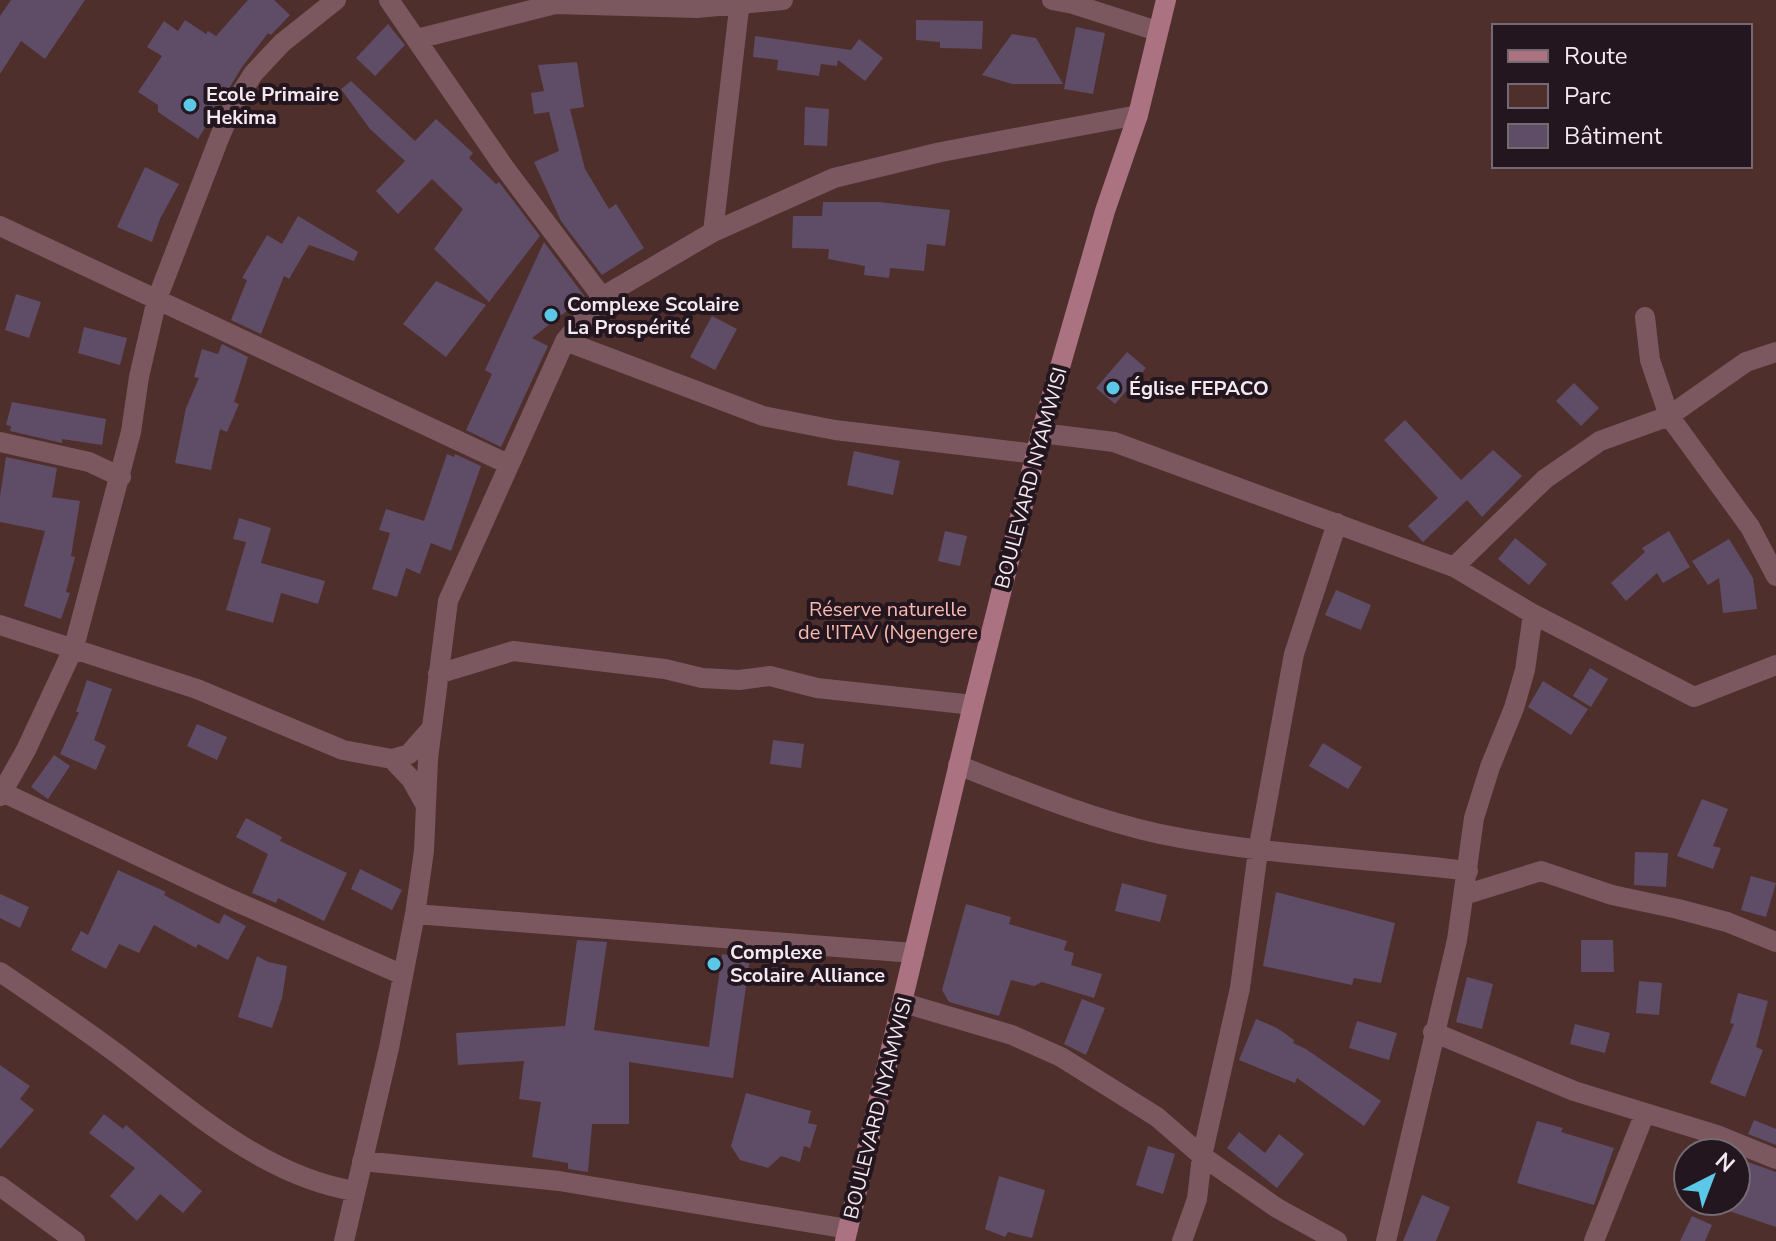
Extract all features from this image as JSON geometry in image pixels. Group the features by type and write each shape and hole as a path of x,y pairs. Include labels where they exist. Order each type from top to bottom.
{"main road":[{"name":"BOULEVARD NYAMWISI","path":"847,1235 958,765 1041,433 1105,211 1138,115 1166,0"}],"street":[{"path":"336,0 282,43 253,74 233,106 157,299 121,477 74,647 26,750 1,794 403,975"},
{"path":"389,0 504,167 602,297"},
{"path":"417,39 555,4 697,8 783,0"},
{"path":"1052,0 1157,31"},
{"path":"713,232 740,2"},
{"path":"344,1241 389,1048 415,914 424,851 432,728 448,601 565,341 602,297 713,232 834,178 941,152 1138,115"},
{"path":"0,226 508,464"},
{"path":"1645,317 1650,360 1669,416 1750,527 1776,576"},
{"path":"565,341 763,416 835,430 1036,454"},
{"path":"1454,567 1545,479 1600,441 1669,416 1746,362 1776,352"},
{"path":"1041,433 1114,442 1454,567 1533,614 1694,697 1776,665"},
{"path":"0,442 89,462 121,477"},
{"path":"1182,1241 1197,1199 1202,1156 1240,988 1258,851 1294,654 1337,523"},
{"path":"1386,1241 1457,940 1474,818 1525,670 1533,614"},
{"path":"0,625 197,689 343,750 392,759 409,754 432,728"},
{"path":"438,674 513,651 665,669 702,678 739,680 770,676 817,688 973,705"},
{"path":"392,759 411,779 426,806"},
{"path":"958,765 1055,803 1157,833 1258,851 1468,871"},
{"path":"1464,895 1541,871 1612,895 1727,922 1776,942"},
{"path":"415,914 914,953"},
{"path":"0,972 230,1137 296,1176 355,1191"},
{"path":"904,1003 1012,1035 1061,1057 1157,1117 1202,1156 1277,1208 1337,1241"},
{"path":"1433,1032 1574,1091 1717,1135 1776,1159"},
{"path":"1594,1241 1645,1113"},
{"path":"362,1161 559,1181 847,1235"},
{"path":"0,1186 75,1241"}],"green space":[{"name":"Réserve naturelle de l'ITAV (Ngengere","path":"0,0 1776,0 1776,1241 0,1241"}],"building":[{"path":"11,0 85,0 45,59 21,41 0,74 0,16"},
{"path":"248,0 274,0 290,15 271,35 268,33 242,67 198,139 158,112 158,105 138,92 162,56 147,47 164,21 178,31 185,20 206,34 208,31 216,36"},
{"path":"916,20 983,21 982,49 940,48 940,42 916,40"},
{"path":"388,24 405,45 375,76 356,58"},
{"path":"1076,27 1105,33 1093,94 1064,89"},
{"path":"1012,34 1036,38 1063,84 1012,84 982,75"},
{"path":"755,36 851,50 859,39 883,58 865,81 838,60 837,66 821,64 819,76 777,70 778,60 753,57"},
{"path":"577,62 584,107 570,109 585,169 609,209 616,204 644,248 602,275 561,221 534,162 559,151 549,112 534,114 531,93 544,91 538,65"},
{"path":"351,81 415,141 436,119 473,153 469,158 496,184 499,182 540,236 489,302 434,249 463,209 432,179 398,214 376,191 405,161 370,129 341,89"},
{"path":"805,107 829,109 827,146 804,145"},
{"path":"145,167 179,184 160,219 152,242 117,227"},
{"path":"823,202 879,202 950,210 945,246 927,244 924,271 890,268 889,278 864,275 865,266 828,259 829,249 792,248 793,216 822,216"},
{"path":"298,216 358,252 354,261 309,245 289,279 284,276 261,334 231,320 247,280 242,278 267,235 282,244"},
{"path":"544,242 585,297 532,338 548,346 501,447 466,430 492,374 485,370"},
{"path":"436,281 486,305 446,357 403,324"},
{"path":"16,294 41,302 29,338 5,330"},
{"path":"712,316 737,329 715,370 690,357"},
{"path":"84,327 127,338 120,365 78,353"},
{"path":"222,344 248,357 234,402 239,404 227,432 220,429 211,470 175,463 186,408 199,378 194,377 202,349 218,354"},
{"path":"1127,352 1146,368 1115,404 1096,388"},
{"path":"1574,383 1599,408 1581,426 1556,401"},
{"path":"12,402 106,419 102,445 62,439 62,443 10,431 11,426 6,425"},
{"path":"1405,420 1461,480 1493,450 1522,476 1482,517 1467,500 1423,542 1408,526 1438,498 1384,440"},
{"path":"854,451 900,461 893,495 847,485"},
{"path":"447,454 454,457 455,454 481,466 451,551 431,543 420,574 406,568 397,597 372,589 390,533 379,530 386,509 424,521"},
{"path":"6,457 57,468 52,497 80,501 71,556 75,557 66,592 70,593 61,619 24,606 45,531 0,522"},
{"path":"239,518 271,528 261,563 325,581 318,604 281,593 273,623 226,610 246,542 233,539"},
{"path":"945,531 967,536 960,566 938,561"},
{"path":"1669,531 1690,567 1663,583 1657,573 1626,601 1611,583 1645,552 1642,548"},
{"path":"1515,538 1547,564 1529,585 1498,559"},
{"path":"1729,539 1753,578 1757,609 1723,613 1719,578 1708,585 1692,561"},
{"path":"1336,590 1371,605 1361,630 1325,615"},
{"path":"1590,668 1608,679 1591,707 1573,696"},
{"path":"87,680 112,689 94,740 106,746 96,770 60,754 79,712 76,712"},
{"path":"1543,681 1588,709 1571,735 1528,707"},
{"path":"197,724 227,737 217,760 187,746"},
{"path":"773,740 804,744 801,768 770,764"},
{"path":"1323,743 1362,767 1348,789 1309,766"},
{"path":"54,755 70,766 48,799 31,787"},
{"path":"1702,799 1728,809 1713,846 1721,848 1713,869 1677,856"},
{"path":"246,818 282,837 280,841 347,873 324,921 278,898 276,903 252,893 268,854 236,837"},
{"path":"1635,852 1668,853 1666,887 1634,885"},
{"path":"360,869 402,890 392,910 351,889"},
{"path":"118,870 166,892 164,895 219,924 224,914 246,926 228,960 198,944 196,948 154,925 139,953 119,944 106,969 71,950 81,931 88,935"},
{"path":"1751,876 1776,883 1766,917 1741,910"},
{"path":"1122,883 1167,895 1160,922 1115,911"},
{"path":"1276,892 1395,923 1381,983 1354,978 1352,985 1263,966"},
{"path":"0,894 29,907 20,928 0,918"},
{"path":"966,904 1011,917 1009,924 1067,941 1064,950 1074,953 1071,965 1102,974 1094,998 1042,982 1034,986 1011,980 999,1016 949,1002 942,990"},
{"path":"577,940 607,942 594,1030 709,1047 722,954 750,958 733,1078 629,1062 629,1124 592,1124 588,1172 568,1169 568,1163 532,1157 541,1102 519,1099 524,1061 458,1065 456,1033 565,1026"},
{"path":"1581,940 1613,940 1614,972 1581,972"},
{"path":"257,956 287,966 282,998 272,1028 238,1017"},
{"path":"1467,977 1493,984 1482,1029 1456,1022"},
{"path":"1639,981 1662,983 1659,1015 1636,1013"},
{"path":"1738,993 1768,1001 1756,1047 1763,1050 1745,1097 1710,1083 1734,1024 1730,1023"},
{"path":"1082,999 1105,1008 1086,1055 1064,1044"},
{"path":"1256,1019 1277,1028 1294,1040 1293,1043 1381,1101 1364,1126 1297,1078 1295,1083 1239,1060"},
{"path":"1357,1021 1397,1033 1389,1060 1349,1048"},
{"path":"1575,1024 1610,1033 1605,1053 1570,1044"},
{"path":"0,1065 30,1086 20,1099 34,1110 0,1149"},
{"path":"746,1093 811,1111 808,1123 817,1125 810,1148 804,1146 800,1162 781,1156 768,1168 740,1160 731,1146"},
{"path":"104,1114 123,1129 126,1125 202,1191 183,1213 160,1194 137,1221 110,1196 135,1168 89,1133"},
{"path":"1754,1120 1776,1129 1776,1145 1748,1134"},
{"path":"1537,1121 1563,1128 1561,1132 1614,1148 1594,1205 1517,1183"},
{"path":"1239,1132 1265,1153 1279,1134 1304,1154 1277,1188 1227,1148"},
{"path":"1148,1146 1175,1154 1163,1194 1136,1185"},
{"path":"1752,1163 1776,1172 1776,1227 1747,1217 1752,1217"},
{"path":"999,1176 1045,1190 1032,1238 1008,1232 1005,1237 985,1229"},
{"path":"1422,1195 1450,1207 1436,1241 1403,1241"},
{"path":"1692,1217 1712,1225 1705,1241 1680,1241"}],"place":[{"name":"Ecole Primaire Hekima","path":"190,105"},
{"name":"Complexe Scolaire La Prospérité","path":"551,315"},
{"name":"Église FEPACO","path":"1113,388"},
{"name":"Complexe Scolaire Alliance","path":"714,964"}]}
